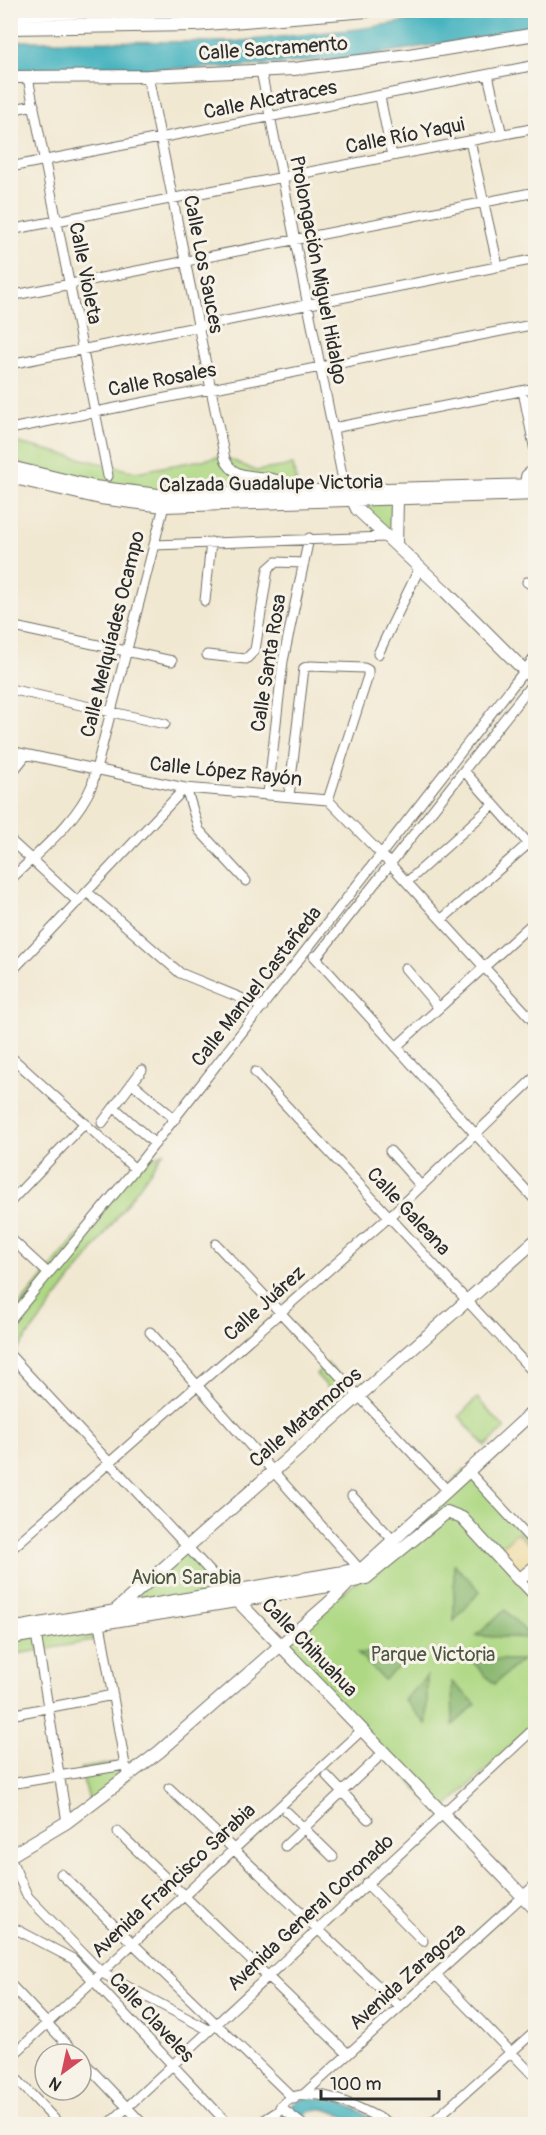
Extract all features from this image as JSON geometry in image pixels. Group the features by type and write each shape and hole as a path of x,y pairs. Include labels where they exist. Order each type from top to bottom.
{"highway":[{"path":"10,14 170,10"},
{"path":"10,27 194,24 367,10"}],"main road":[{"name":"Calle Sacramento","path":"10,78 148,76 261,71 410,55 536,34"},
{"name":"Calzada Guadalupe Victoria","path":"10,467 94,487 137,494 292,493 397,500 536,494"},
{"name":"Calzada Guadalupe Victoria","path":"10,477 100,498 164,506 530,485"},
{"path":"346,496 348,510 375,527 420,567 535,680"},
{"path":"391,541 397,500"},
{"name":"Calle Matamoros","path":"100,1624 536,1240"},
{"path":"10,1638 204,1606 234,1597 364,1573 393,1540 536,1409"},
{"path":"10,1857 67,1822 128,1769 281,1646 347,1583 447,1512 462,1518 519,1580 536,1566"},
{"path":"10,1629 112,1612 347,1583"},
{"name":"Calle Chihuahua","path":"234,1597 536,1910"},
{"path":"204,1606 232,1606 253,1617"}],"street":[{"name":"Calle Alcatraces","path":"10,167 536,65"},
{"name":"Prolongación Miguel Hidalgo","path":"261,71 346,496"},
{"path":"488,75 502,135"},
{"name":"Calle Los Sauces","path":"148,76 225,459 229,468 236,474 280,480 289,485 292,493"},
{"name":"Calle Violeta","path":"28,78 108,476"},
{"path":"380,96 392,156"},
{"path":"10,110 34,105"},
{"name":"Calle Río Yaqui","path":"10,230 536,128"},
{"path":"470,141 498,266"},
{"path":"10,296 536,192"},
{"path":"10,364 536,259"},
{"name":"Calle Rosales","path":"10,429 536,324"},
{"path":"333,428 536,388"},
{"path":"523,391 536,456"},
{"path":"530,485 526,475 536,467"},
{"name":"Calle Melquíades Ocampo","path":"10,880 86,800 96,770 164,506"},
{"path":"154,544 309,538 391,541"},
{"name":"Calle Santa Rosa","path":"268,794 283,661 309,538"},
{"path":"205,601 211,542"},
{"path":"207,655 246,659 251,657 255,650 268,569 276,562 304,563"},
{"path":"378,654 420,567"},
{"path":"10,626 172,662"},
{"name":"Calle Manuel Castañeda","path":"10,1320 175,1119 536,656"},
{"path":"289,796 303,670 310,666 364,668 368,670 368,676 328,800"},
{"name":"Calle Manuel Castañeda","path":"316,958 465,772 535,680"},
{"path":"10,688 165,724"},
{"name":"Calle López Rayón","path":"10,752 185,788 328,800 391,864 536,1024"},
{"path":"10,775 26,755"},
{"path":"465,772 536,852"},
{"path":"10,973 185,788 199,830 246,881"},
{"path":"407,882 493,805"},
{"path":"10,840 78,902"},
{"path":"441,920 528,844"},
{"path":"87,892 180,974 263,1007"},
{"path":"396,1047 536,920"},
{"path":"308,949 536,1201"},
{"path":"405,968 439,1008"},
{"path":"12,1060 135,1169"},
{"path":"102,1123 142,1070"},
{"name":"Calle Galeana","path":"255,1072 536,1376"},
{"name":"Calle Juárez","path":"10,1550 390,1216 536,1076"},
{"path":"132,1083 175,1119"},
{"path":"114,1107 155,1144"},
{"path":"10,1202 85,1123"},
{"path":"390,1151 421,1186"},
{"path":"10,1238 48,1273"},
{"path":"216,1244 447,1490"},
{"path":"150,1332 364,1573"},
{"name":"Calle Chihuahua","path":"10,1355 234,1597"},
{"path":"468,1471 536,1545"},
{"path":"352,1496 393,1540"},
{"path":"519,1580 536,1598"},
{"path":"10,1784 128,1769 100,1624"},
{"path":"36,1634 67,1822"},
{"path":"10,1715 113,1695"},
{"name":"Avenida General Coronado","path":"109,2124 536,1726"},
{"name":"Avenida Francisco Sarabia","path":"10,2058 363,1730"},
{"path":"527,1734 536,1743"},
{"path":"285,1846 384,1752"},
{"path":"327,1776 368,1819"},
{"path":"169,1788 400,2007"},
{"path":"287,1812 333,1857"},
{"path":"118,1832 348,2054"},
{"name":"Calle Claveles","path":"10,1857 28,1897 102,1973 213,2027"},
{"path":"61,1874 213,2027 298,2097 327,2095 391,2124"},
{"path":"366,1883 423,1941"},
{"name":"Avenida Zaragoza","path":"280,2110 348,2054 536,1884"},
{"name":"Calle Claveles","path":"10,1926 73,1959 228,2124"},
{"path":"436,1975 536,2078"},
{"path":"10,1984 65,2042"},
{"path":"430,2124 536,2030"},
{"path":"10,2072 59,2124"},
{"path":"93,2072 143,2124"},
{"path":"280,2110 300,2123"},
{"path":"258,2124 280,2110"},
{"path":"273,2124 280,2110"}],"green space":[{"path":"10,441 136,472 223,456 256,471 293,465 298,490 125,492 11,461"},
{"path":"396,501 395,543 355,503"},
{"path":"163,1153 11,1358 10,1317 135,1166"},
{"path":"327,1363 358,1396 330,1420 318,1406 332,1392 316,1374"},
{"path":"477,1398 505,1429 485,1446 459,1416"},
{"name":"Parque Victoria","path":"465,1469 535,1546 535,1724 440,1813 279,1643 389,1556 428,1517 378,1563"},
{"name":"Avion Sarabia","path":"187,1547 229,1592 112,1612"},
{"path":"454,1564 480,1591 454,1621"},
{"path":"505,1610 532,1638 476,1636"},
{"path":"91,1626 93,1641 11,1655 11,1640"},
{"path":"358,1653 411,1655 384,1680"},
{"path":"470,1659 522,1660 494,1684"},
{"path":"427,1676 427,1725 404,1700"},
{"path":"452,1682 476,1704 453,1725"},
{"path":"123,1761 132,1775 91,1806 80,1769"}],"sand":[{"path":"517,1532 535,1551 535,1562 519,1577 496,1552"}],"water":[{"path":"471,11 535,11 535,29 356,57 237,67 11,73 10,41 232,42 359,29"},
{"path":"307,2098 335,2099 386,2124 362,2124 335,2112 320,2109 303,2115 294,2124 276,2124 288,2108"}]}
